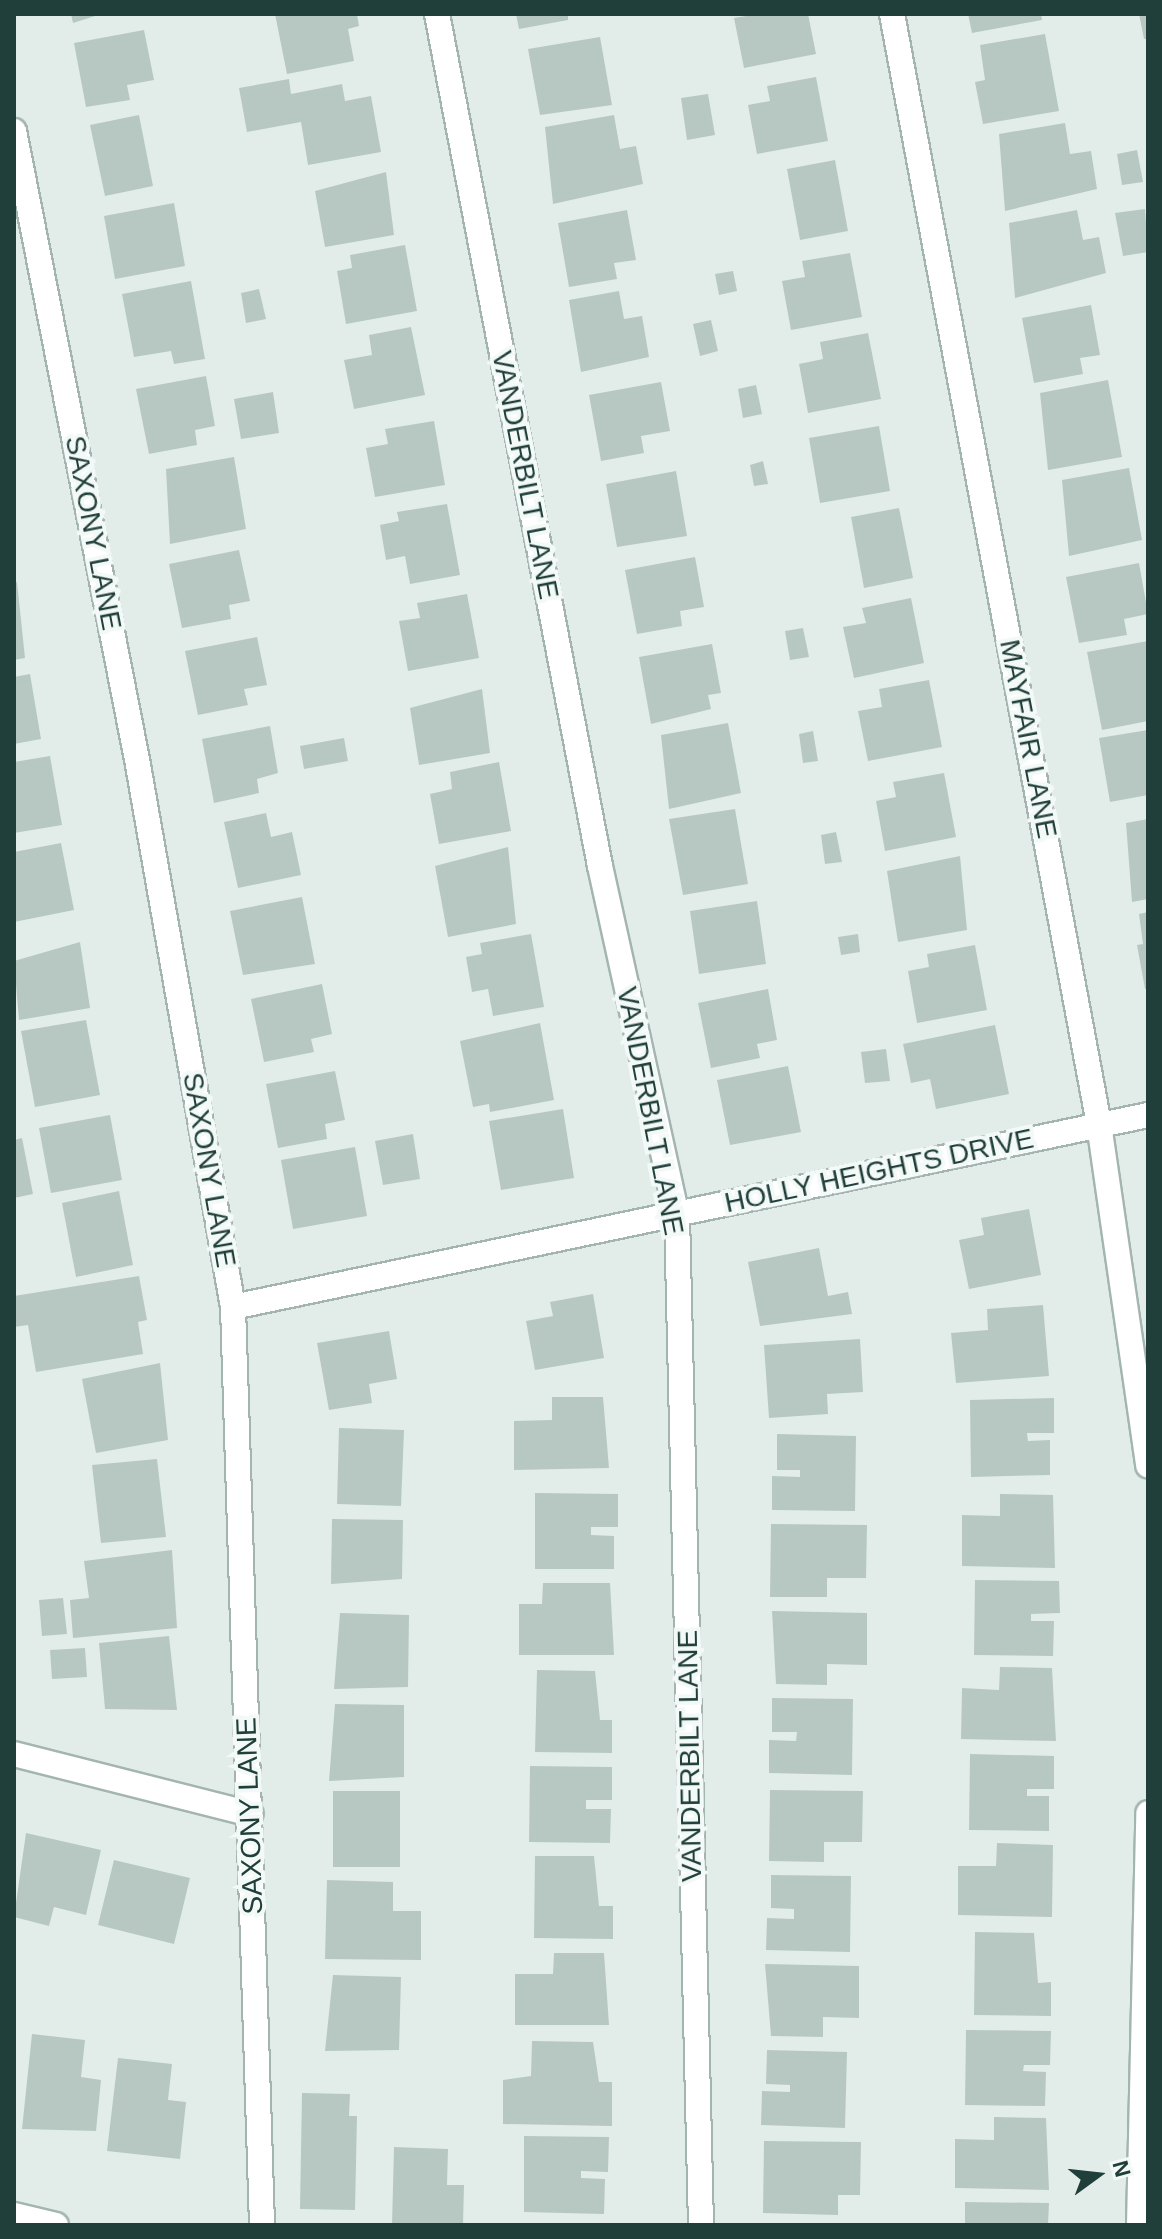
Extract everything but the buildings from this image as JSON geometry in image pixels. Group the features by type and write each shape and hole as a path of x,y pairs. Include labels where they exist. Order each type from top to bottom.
{"street":[{"name":"VANDERBILT LANE","path":"437,14 600,866 677,1215 701,2225"},
{"name":"MAYFAIR LANE","path":"892,14 1099,1124 1148,1465"},
{"name":"SAXONY LANE","path":"14,131 138,765 233,1307 262,2225"},
{"name":"HOLLY HEIGHTS DRIVE","path":"233,1307 1148,1115"},
{"path":"14,1754 251,1814"},
{"path":"1139,2225 1148,1813"},
{"path":"14,2215 56,2225"}]}
